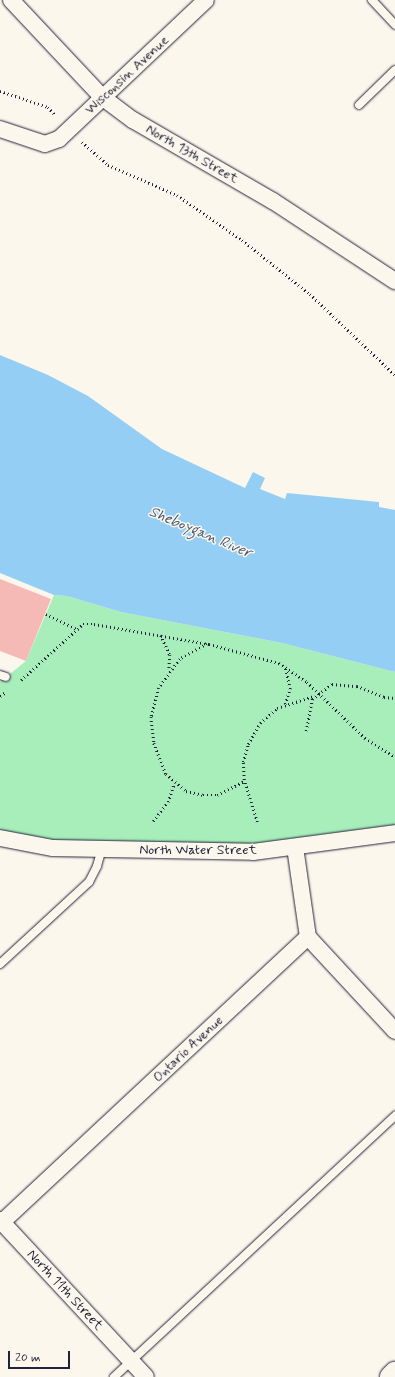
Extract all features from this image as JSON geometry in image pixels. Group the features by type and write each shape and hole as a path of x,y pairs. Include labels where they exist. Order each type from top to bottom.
{"main road":[{"path":"391,1377 395,1373"}],"street":[{"name":"North 13th Street","path":"11,0 102,97 133,120 273,201 395,281"},
{"name":"Wisconsin Avenue","path":"0,129 45,144 58,139 206,0"},
{"name":"North Water Street","path":"0,838 53,848 253,852 395,834"},
{"path":"295,847 308,937 395,1031"},
{"name":"Ontario Avenue","path":"1,1222 308,937"},
{"name":"North 11th Street","path":"1,1222 146,1377"}],"lane":[{"path":"372,0 395,25"},
{"path":"359,105 395,70"},
{"path":"0,964 89,882 97,866 102,849"},
{"path":"114,1377 395,1116"}],"path":[{"path":"132,174 177,195 242,240 310,294 395,375"},
{"path":"46,614 77,629"},
{"path":"14,685 83,624 94,624 161,635 208,644 257,656 285,666 318,692 365,738 395,757"},
{"path":"161,635 170,659 167,674 154,702 151,725 158,758 174,783 190,792 212,795 244,781"},
{"path":"167,674 186,654 208,644"},
{"path":"285,666 290,689 285,704"},
{"path":"306,731 310,704 318,692 328,686 338,683 395,698"},
{"path":"0,696 8,690"},
{"path":"257,822 244,781 243,762 248,744 266,716 285,704 315,696"},
{"path":"153,821 168,802 174,783"}],"green space":[{"path":"54,595 67,596 121,612 282,643 395,672 395,830 262,849 89,846 0,833 0,682 26,661"}],"water":[{"name":"Sheboygan River","path":"0,355 48,375 88,396 162,449 245,488 253,472 265,478 260,489 285,499 287,493 379,502 379,507 395,510 395,672 282,643 121,612 67,596 54,595 0,573"}],"building":[{"path":"0,579 51,599 26,661 0,651"}]}
